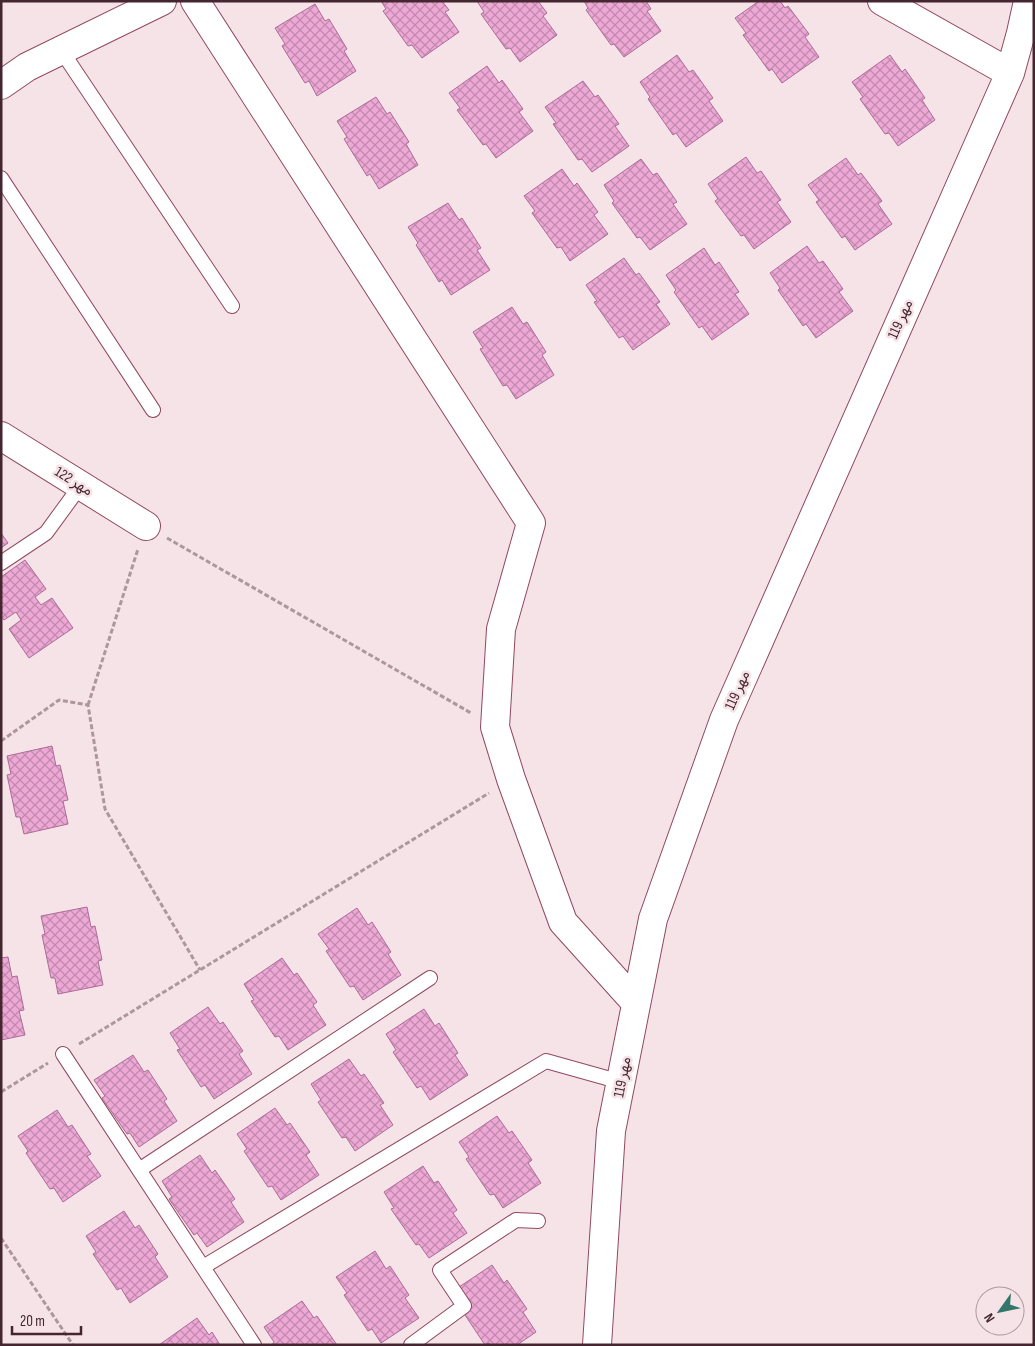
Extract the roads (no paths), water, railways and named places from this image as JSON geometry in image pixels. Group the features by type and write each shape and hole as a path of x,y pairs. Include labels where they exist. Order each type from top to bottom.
{"street":[{"path":"1,86 26,67 162,1"},
{"path":"195,1 530,523 500,629 495,727 511,779 563,922 636,1003"},
{"path":"882,1 1010,73"},
{"name":"مهر 119","path":"597,1345 611,1131 653,919 724,720 1010,73 1028,1"},
{"name":"مهر 122","path":"1,436 146,526"}],"lane":[{"path":"61,50 232,306"},
{"path":"1,178 153,410"},
{"path":"1,563 46,533 81,485"},
{"path":"139,1170 430,978"},
{"path":"63,1054 254,1345"},
{"path":"203,1267 546,1061 621,1082"},
{"path":"411,1345 464,1306 440,1270 516,1220 538,1221"}]}
